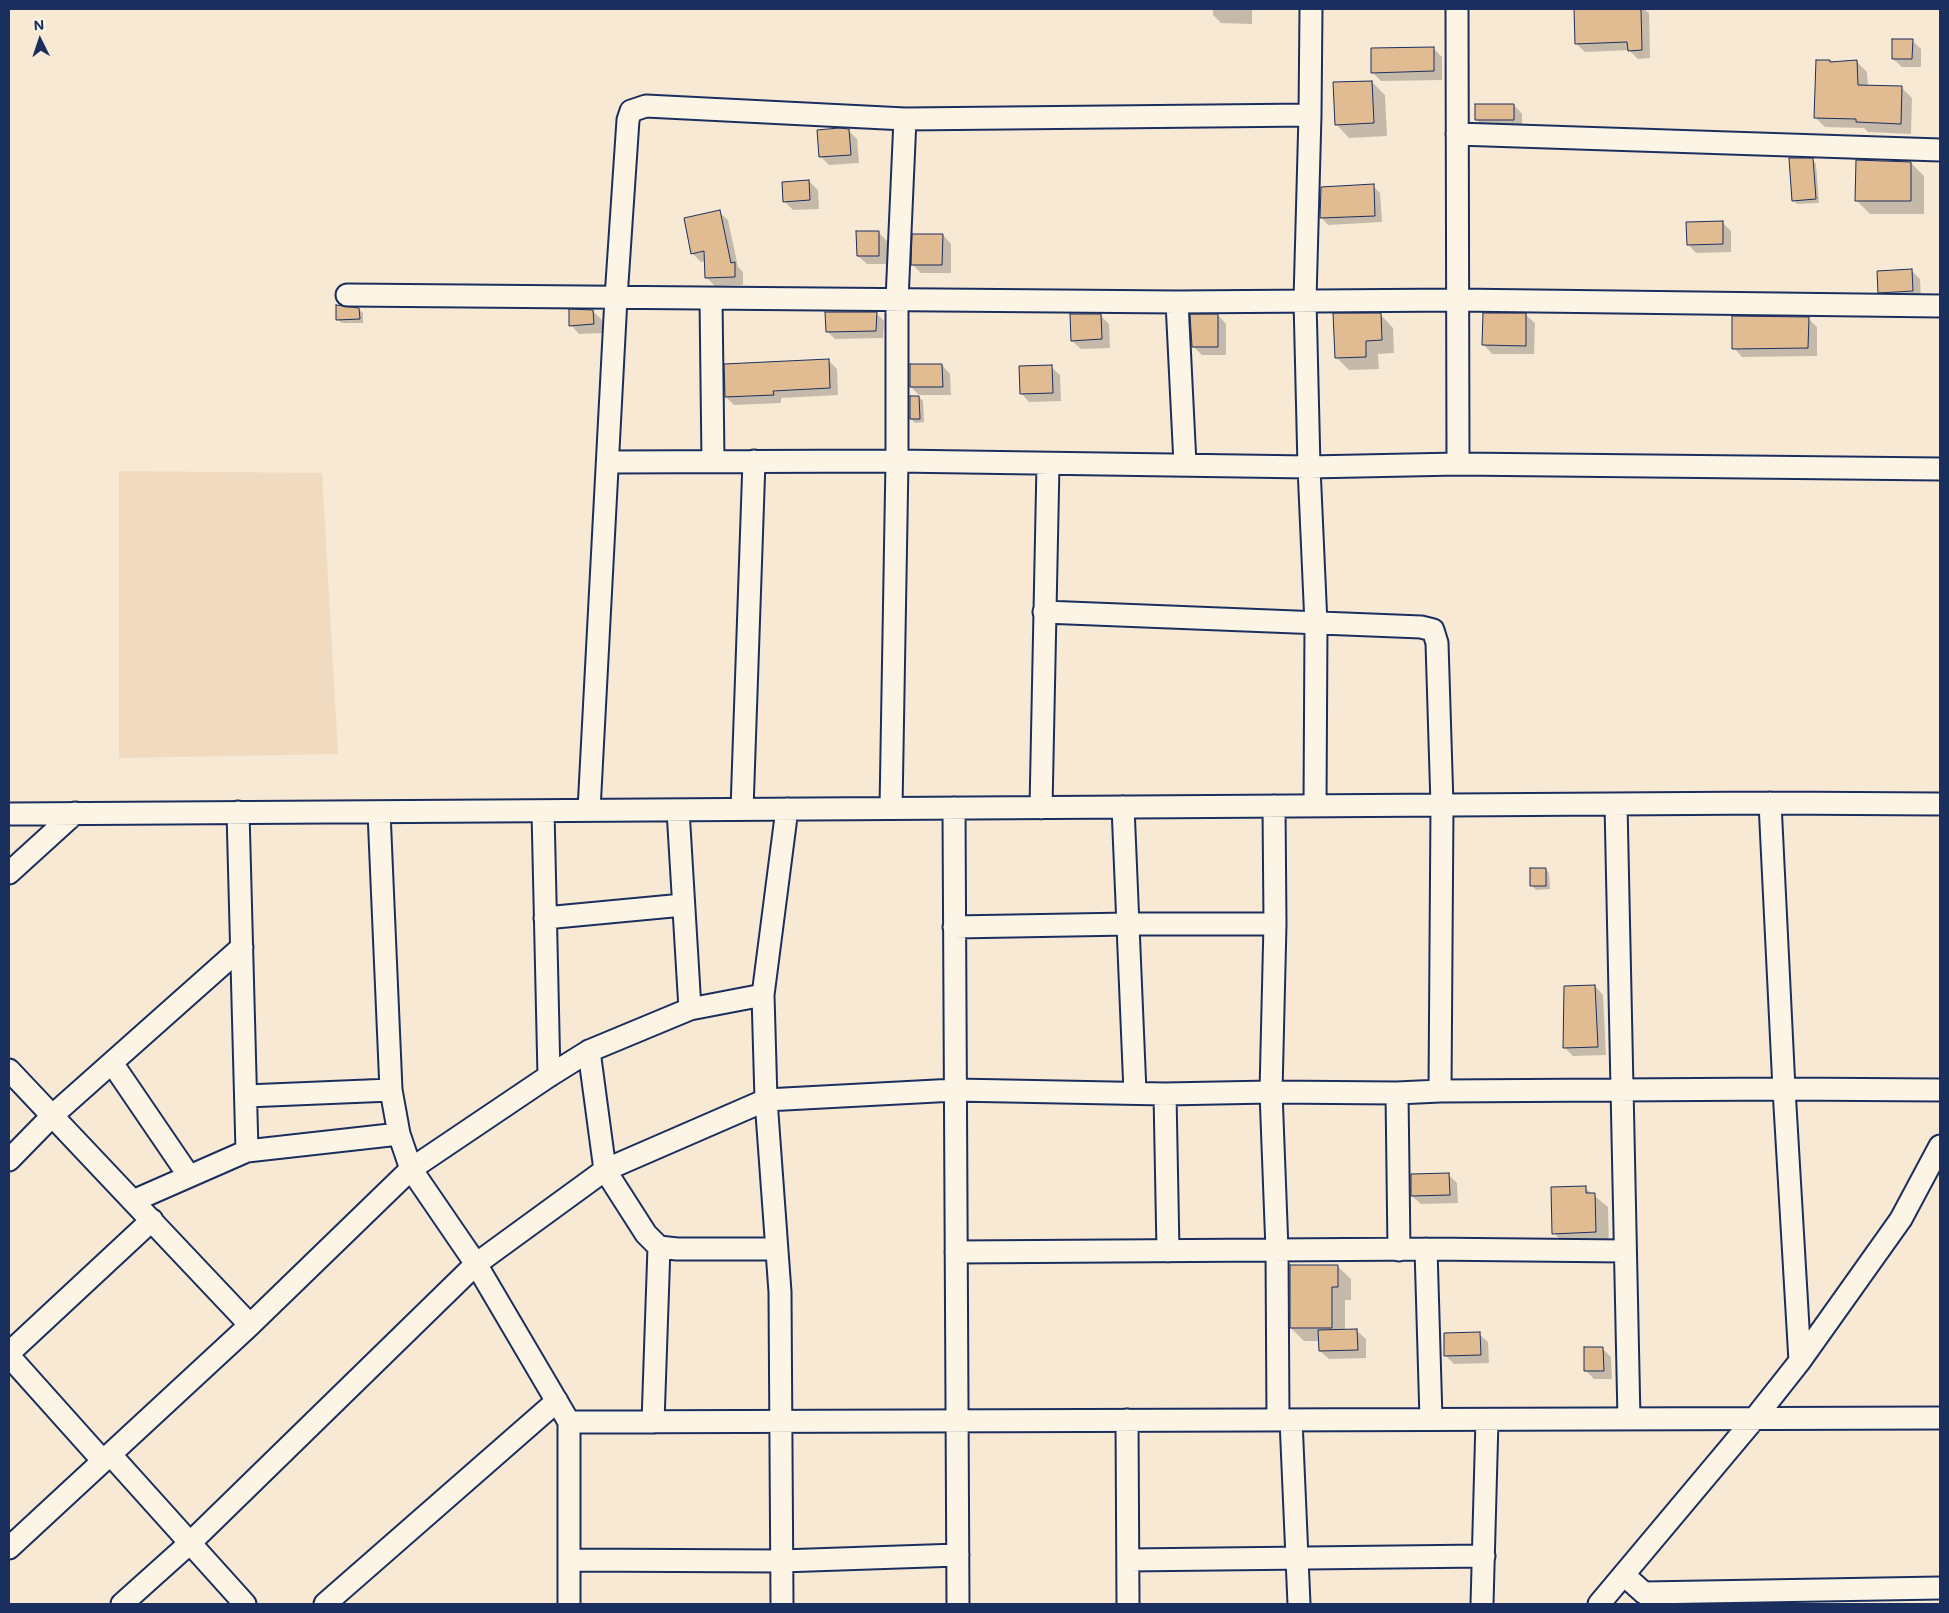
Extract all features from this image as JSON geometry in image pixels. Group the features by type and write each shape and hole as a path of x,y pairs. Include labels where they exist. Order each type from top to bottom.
{"street":[{"path":"1311,9 1310,115 1304,300 1308,467 1316,624 1315,806"},
{"path":"1458,9 1456,300 1458,464"},
{"path":"589,810 616,298 628,120 631,111 646,106 905,118 1310,115"},
{"path":"891,808 897,461 897,300 905,118"},
{"path":"1457,134 1940,150"},
{"path":"346,295 1176,302 1456,300 1940,306"},
{"path":"711,299 712,461"},
{"path":"1176,302 1185,464"},
{"path":"742,810 754,461"},
{"path":"608,462 897,461 1308,467 1458,464 1940,469"},
{"path":"1040,808 1048,464"},
{"path":"1044,612 1421,627 1433,630 1437,643 1442,805 1440,1091"},
{"path":"1770,803 1800,1361"},
{"path":"9,814 1770,803 1940,804"},
{"path":"1616,804 1629,1419"},
{"path":"1274,806 1275,924 1271,1092 1284,1420 1298,1559 1299,1604"},
{"path":"1123,807 1135,1092"},
{"path":"954,808 958,1604"},
{"path":"782,1604 780,1292 766,1100 763,995 787,809"},
{"path":"678,810 690,1009"},
{"path":"543,811 549,1076"},
{"path":"238,812 247,1151"},
{"path":"379,812 391,1090 399,1134 411,1169 476,1264 569,1422 569,1604"},
{"path":"9,873 75,813"},
{"path":"545,918 683,904"},
{"path":"954,927 1275,924"},
{"path":"9,1160 53,1115 242,947"},
{"path":"9,1548 250,1325 411,1169 589,1051 690,1009 763,995"},
{"path":"589,1051 605,1170 646,1234 659,1247 677,1249 776,1249"},
{"path":"112,1063 189,1176"},
{"path":"9,1070 250,1325"},
{"path":"246,1096 391,1090"},
{"path":"122,1604 190,1543 476,1264 605,1170 766,1100 955,1090 1165,1094 1271,1092 1397,1094 1440,1091 1940,1090"},
{"path":"1165,1094 1168,1251"},
{"path":"1397,1094 1398,1250"},
{"path":"132,1202 247,1151 399,1134"},
{"path":"1599,1604 1800,1361 1901,1219 1940,1146"},
{"path":"152,1220 9,1355 190,1543 245,1604"},
{"path":"653,1422 659,1247"},
{"path":"956,1252 1426,1249 1625,1251"},
{"path":"1426,1249 1431,1419"},
{"path":"335,1600 557,1401"},
{"path":"569,1422 1940,1418"},
{"path":"1127,1420 1128,1604"},
{"path":"1482,1604 1487,1420"},
{"path":"569,1560 781,1561 958,1555"},
{"path":"1128,1560 1484,1556"},
{"path":"1624,1575 1644,1598 1843,1597 1940,1588"}],"shaded area":[{"path":"119,471 322,473 338,754 119,758"}],"building":[{"path":"1574,9 1641,9 1642,50 1628,51 1627,42 1575,44"},
{"path":"1892,39 1913,39 1912,59 1892,59"},
{"path":"1434,47 1434,71 1371,73 1371,48"},
{"path":"1816,60 1830,60 1830,62 1857,60 1858,85 1902,86 1901,124 1856,122 1856,119 1814,118"},
{"path":"1372,81 1374,123 1335,125 1333,82"},
{"path":"1475,104 1514,104 1514,120 1475,120"},
{"path":"849,129 851,155 819,157 817,130"},
{"path":"1789,158 1813,158 1816,199 1792,201"},
{"path":"1856,160 1911,162 1911,201 1855,201"},
{"path":"809,180 810,200 783,202 782,182"},
{"path":"1374,184 1375,216 1320,218 1321,187"},
{"path":"720,210 731,263 735,262 735,277 705,278 704,251 691,254 684,218"},
{"path":"1723,221 1723,244 1687,245 1686,222"},
{"path":"856,231 879,231 879,256 857,256"},
{"path":"912,234 943,234 942,265 911,265"},
{"path":"1912,269 1913,291 1878,293 1877,271"},
{"path":"336,305 359,308 360,319 336,320"},
{"path":"569,309 593,310 594,324 569,326"},
{"path":"825,312 877,312 876,331 826,332"},
{"path":"1333,313 1381,313 1382,340 1366,341 1366,357 1335,358"},
{"path":"1483,313 1526,313 1526,346 1482,345"},
{"path":"1070,314 1101,314 1102,339 1071,341"},
{"path":"1190,314 1218,314 1218,347 1192,347"},
{"path":"1732,316 1809,317 1808,348 1732,349"},
{"path":"829,359 830,388 773,391 774,395 725,397 724,364"},
{"path":"910,364 942,364 943,387 910,387"},
{"path":"1052,365 1053,393 1020,394 1019,366"},
{"path":"910,396 919,396 920,419 910,419"},
{"path":"1530,868 1546,868 1546,886 1530,886"},
{"path":"1595,985 1598,1047 1563,1048 1564,986"},
{"path":"1449,1173 1450,1195 1411,1196 1411,1174"},
{"path":"1586,1186 1586,1193 1595,1193 1596,1232 1552,1234 1551,1187"},
{"path":"1290,1265 1338,1265 1338,1287 1332,1287 1332,1328 1290,1328"},
{"path":"1357,1329 1358,1350 1319,1351 1318,1330"},
{"path":"1480,1332 1481,1355 1444,1356 1444,1333"},
{"path":"1584,1347 1603,1347 1604,1371 1584,1371"}]}
